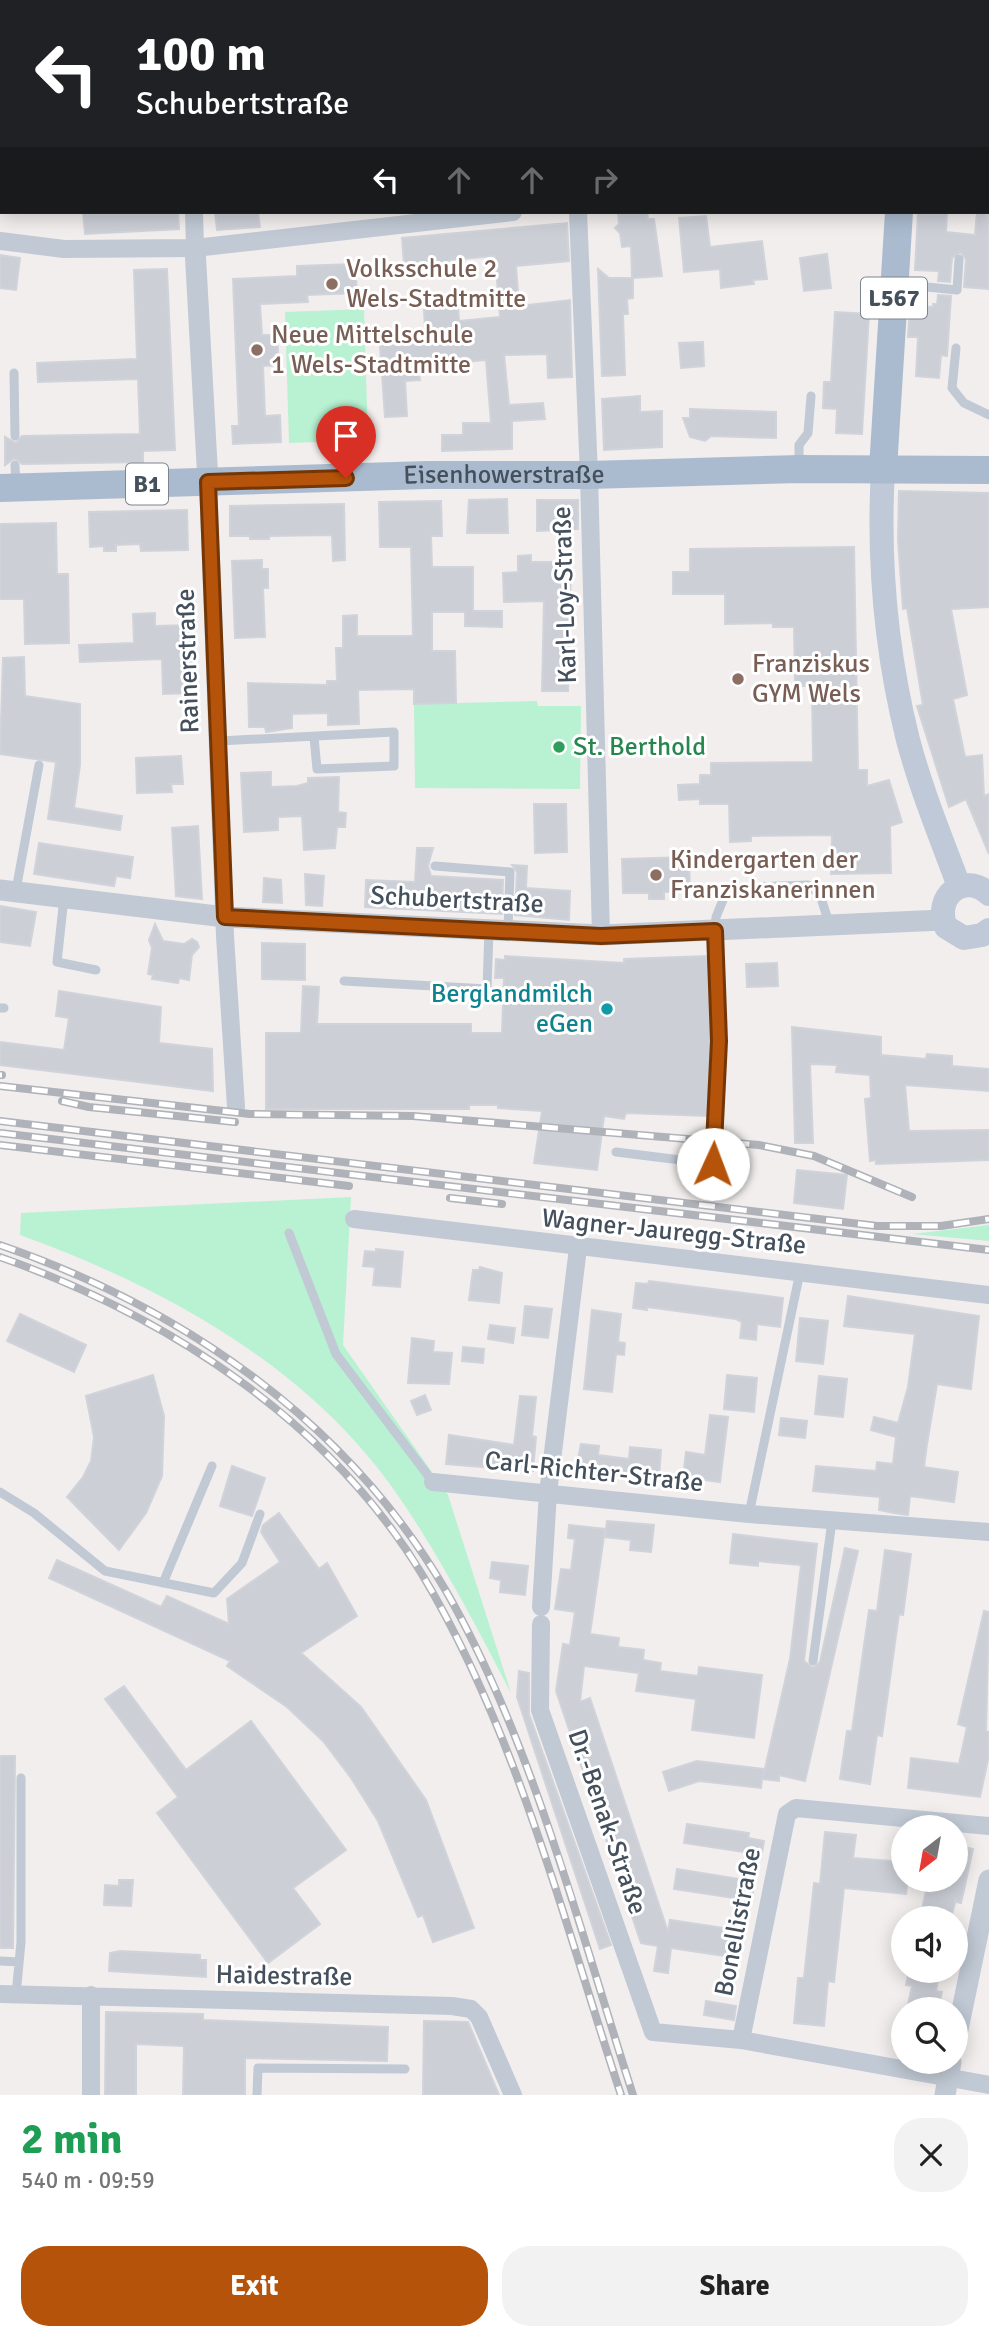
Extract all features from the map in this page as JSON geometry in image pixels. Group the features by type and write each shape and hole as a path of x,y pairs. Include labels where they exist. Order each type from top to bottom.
{"main road":[{"name":"L567","path":"883,469 899,214"},
{"name":"Eisenhowerstraße","path":"10,480 208,482 428,475 589,475 883,469"},
{"name":"B1","path":"883,469 989,470"},
{"path":"883,469 882,560 889,635 908,740 959,886"},
{"path":"987,939 964,938 952,933 943,920 944,902 959,886 975,885 989,894"}],"street":[{"name":"Rainerstraße","path":"194,214 236,1107"},
{"path":"0,241 64,249 195,248 495,214"},
{"name":"Karl-Loy-Straße","path":"578,214 589,475 601,936"},
{"name":"Schubertstraße","path":"8,891 225,917 601,936 943,920"},
{"name":"Wagner-Jauregg-Straße","path":"354,1219 578,1248 989,1295"},
{"name":"Dr.-Benak-Straße","path":"578,1248 548,1493 541,1615 540,1710 653,2032 741,2040"},
{"name":"Carl-Richter-Straße","path":"433,1482 749,1514 989,1532"},
{"name":"Bonellistraße","path":"741,2040 788,1814 796,1808 989,1826"},
{"path":"965,1997 989,1880"},
{"name":"Haidestraße","path":"8,1994 471,2009 479,2017 513,2095"},
{"path":"91,1995 91,2095"},
{"path":"741,2040 989,2085"}],"lane":[{"path":"895,284 957,289 959,259"},
{"path":"956,348 952,388 964,403 989,415"},
{"path":"14,373 16,436"},
{"path":"799,469 799,445 808,433 811,396"},
{"path":"219,741 394,732 394,766 317,769 314,737"},
{"path":"8,891 39,765"},
{"path":"344,981 487,989 510,872 435,866"},
{"path":"616,1152 713,1164 719,1041 715,931 716,917 729,888 808,885 820,895 831,927"},
{"path":"64,898 57,962 96,970"},
{"path":"289,1233 336,1354 433,1482"},
{"path":"749,1514 800,1272"},
{"path":"163,1583 212,1466"},
{"path":"0,1492 34,1513 105,1571 214,1593 242,1563 260,1514"},
{"path":"813,1661 832,1521"},
{"path":"8,1994 19,1962 21,1778"},
{"path":"0,1961 19,1962"},
{"path":"257,2095 258,2068 405,2069"}],"green space":[{"path":"364,309 368,440 289,443 285,312"},
{"path":"537,701 538,706 581,706 580,789 415,788 414,704"},
{"path":"351,1197 343,1345 448,1495 511,1693 455,1588 409,1512 356,1443 316,1402 272,1366 176,1304 73,1255 20,1235 21,1213"},
{"path":"989,1225 989,1241 912,1234"}],"building":[{"path":"83,214 178,214 179,229 85,234"},
{"path":"215,214 258,214 260,227 217,230"},
{"path":"618,214 647,214 648,219 654,219 662,276 633,278 633,298 627,299 628,314 623,314 625,375 602,376 598,269 609,278 632,278 631,246 622,247 620,233 615,228 619,224"},
{"path":"918,214 947,214 946,232 975,235 977,214 989,214 989,289 964,287 966,259 960,252 952,258 950,282 938,281 939,271 915,270"},
{"path":"706,216 710,247 762,241 767,279 753,280 754,284 721,288 720,269 684,272 679,218"},
{"path":"567,223 569,261 516,266 519,306 570,300 572,377 548,378 547,354 504,355 509,405 543,403 545,419 512,421 512,449 442,451 442,435 463,435 463,423 491,423 486,360 418,366 420,380 405,381 407,416 385,417 379,332 425,329 424,310 458,307 459,321 500,317 495,256 449,260 450,275 432,276 431,262 404,265 402,238"},
{"path":"827,254 831,288 804,291 800,258"},
{"path":"0,255 20,258 16,290 0,288"},
{"path":"355,264 357,293 307,295 308,302 260,304 262,335 277,335 279,365 263,366 265,416 280,415 281,442 233,444 232,426 239,426 233,279 297,276 297,266"},
{"path":"167,269 175,450 143,451 143,462 22,464 15,458 5,465 5,437 16,443 22,436 140,434 138,379 38,382 37,363 137,359 134,270"},
{"path":"938,295 951,296 947,356 941,355 939,378 916,376 918,337 908,337 910,306 933,307 933,304 937,304"},
{"path":"835,312 869,314 862,434 836,433 837,409 823,408 824,382 831,382"},
{"path":"703,342 704,366 681,368 679,343"},
{"path":"640,396 640,412 662,411 662,447 604,450 602,399"},
{"path":"690,409 776,412 776,438 711,436 705,441 690,437 683,418 690,418"},
{"path":"899,491 989,493 989,607 951,609 967,695 953,699 965,757 982,755 984,796 989,794 989,854 966,799 949,807 917,706 923,705 907,608 903,609 898,540"},
{"path":"507,499 508,533 467,533 469,500"},
{"path":"537,500 578,500 578,529 537,531"},
{"path":"441,501 442,536 431,536 432,567 473,567 473,611 502,611 502,627 465,626 465,612 432,612 432,651 455,651 456,703 414,704 414,689 358,690 359,724 328,725 328,713 292,714 292,728 266,732 265,727 249,727 248,683 327,685 327,681 337,681 336,648 343,648 343,616 357,615 357,636 413,636 411,547 380,547 379,502"},
{"path":"344,504 345,560 333,561 332,535 269,536 269,539 230,536 230,506"},
{"path":"187,510 188,550 141,551 140,544 116,545 116,551 104,551 104,546 90,547 89,512"},
{"path":"56,523 57,574 68,574 69,643 25,644 24,599 0,599 0,524"},
{"path":"854,547 858,770 867,770 867,786 889,780 902,822 890,826 891,873 831,874 832,835 751,836 751,841 730,842 729,804 700,804 700,799 679,800 678,785 700,784 700,775 711,775 711,763 813,762 812,686 795,686 794,627 773,627 773,623 725,624 725,594 673,594 673,572 690,572 690,549"},
{"path":"531,555 531,562 571,562 568,691 542,691 544,601 504,602 503,573 518,572 518,556"},
{"path":"262,560 262,569 268,569 268,588 263,588 265,637 235,638 232,561"},
{"path":"155,613 155,626 192,625 195,693 163,694 162,659 80,662 79,645 134,643 133,614"},
{"path":"24,657 25,696 80,704 80,765 74,808 122,816 120,830 48,819 56,762 0,754 3,658"},
{"path":"181,756 183,784 171,784 172,792 137,793 136,758"},
{"path":"271,772 271,787 297,786 308,783 308,778 339,777 338,812 346,813 345,827 337,827 335,848 304,850 302,816 278,817 278,830 244,832 241,773"},
{"path":"534,804 566,804 567,852 535,853"},
{"path":"198,826 202,899 176,896 172,828"},
{"path":"39,843 133,857 130,878 116,876 114,886 34,874"},
{"path":"417,848 433,848 428,866 431,876 503,880 502,914 365,907 366,880 415,882"},
{"name":"Kindergarten der Franziskanerinnen","path":"689,857 690,891 664,892 664,899 649,899 649,893 623,893 622,859"},
{"path":"512,865 527,866 526,888 570,891 569,920 515,915 517,872"},
{"path":"305,874 324,876 322,906 306,905"},
{"path":"264,878 281,880 282,903 263,902"},
{"path":"0,906 36,912 30,946 0,942"},
{"path":"155,924 163,941 184,944 192,939 197,942 199,947 192,955 189,980 179,978 178,983 152,979 153,975 148,974 152,948 149,940"},
{"path":"262,943 305,944 305,980 262,979"},
{"path":"505,956 624,963 624,959 707,956 711,1041 708,1116 626,1113 624,1119 604,1116 597,1170 534,1163 542,1111 498,1108 498,1105 469,1105 469,1109 266,1109 266,1033 301,1033 303,986 319,987 317,1024 471,1024 471,1033 502,1033 504,978 495,978 496,959 505,960"},
{"path":"777,963 778,986 747,987 746,964"},
{"path":"59,991 161,1007 159,1043 212,1049 213,1091 0,1065 0,1042 64,1050 69,1018 56,1016"},
{"path":"792,1027 881,1037 881,1055 926,1059 927,1054 952,1056 952,1066 989,1069 989,1091 905,1085 909,1131 989,1130 989,1160 876,1164 876,1160 870,1161 865,1099 871,1098 870,1075 836,1072 837,1065 810,1064 813,1143 795,1143"},
{"path":"797,1170 847,1175 843,1209 794,1203"},
{"path":"376,1249 403,1252 400,1287 373,1285 375,1267 363,1266 365,1251 376,1252"},
{"path":"480,1267 502,1273 499,1303 469,1300 473,1270 479,1270"},
{"path":"649,1281 783,1298 780,1327 757,1324 756,1340 740,1338 742,1322 736,1319 647,1307 647,1310 633,1308 636,1283 648,1284"},
{"path":"848,1296 979,1316 971,1389 937,1384 927,1444 924,1467 958,1472 954,1502 910,1496 908,1515 879,1510 880,1497 813,1491 816,1466 876,1471 877,1462 893,1464 896,1437 871,1430 874,1417 898,1423 908,1387 915,1334 844,1326"},
{"path":"525,1306 552,1309 548,1338 522,1335"},
{"path":"592,1310 621,1314 618,1342 625,1343 624,1355 616,1354 612,1392 584,1389"},
{"path":"20,1314 86,1345 74,1372 7,1341"},
{"path":"800,1318 828,1321 823,1364 796,1361"},
{"path":"490,1325 515,1328 513,1343 488,1339"},
{"path":"412,1338 434,1341 433,1352 452,1353 449,1384 408,1383"},
{"path":"463,1347 484,1349 483,1363 462,1361"},
{"path":"153,1375 164,1416 162,1476 146,1513 119,1550 67,1497 83,1477 91,1461 94,1437 86,1396"},
{"path":"727,1375 757,1378 754,1412 724,1409"},
{"path":"819,1376 847,1379 843,1417 815,1414"},
{"path":"425,1395 431,1410 417,1415 411,1401"},
{"path":"520,1396 536,1397 532,1436 536,1437 533,1471 446,1464 449,1435 514,1445"},
{"path":"710,1415 728,1417 720,1482 683,1477 686,1452 705,1455"},
{"path":"781,1418 807,1421 805,1438 779,1435"},
{"path":"581,1444 599,1446 598,1455 629,1459 630,1447 661,1450 659,1478 575,1472"},
{"path":"232,1466 265,1478 252,1516 220,1506"},
{"path":"279,1513 319,1569 327,1563 357,1616 301,1653 361,1707 426,1800 474,1928 433,1942 423,1915 418,1917 378,1821 351,1778 323,1741 287,1707 227,1666 230,1661 49,1578 57,1560 161,1607 167,1596 229,1624 227,1599 280,1562 261,1532 263,1525"},
{"path":"607,1521 654,1525 651,1552 630,1550 631,1540 605,1537"},
{"path":"569,1525 605,1529 590,1634 619,1638 618,1647 644,1650 643,1660 661,1663 660,1671 698,1676 699,1667 762,1675 754,1738 692,1730 696,1699 636,1691 639,1673 584,1666 580,1702 590,1698 668,1932 670,1920 744,1931 739,1958 671,1948 668,1973 654,1971 658,1946 641,1943 556,1691 563,1644 570,1645 575,1612 555,1609 561,1569 571,1570 575,1539 568,1538"},
{"path":"733,1534 817,1544 804,1661 813,1668 820,1662 845,1548 858,1551 805,1781 779,1775 779,1781 762,1779 761,1788 699,1781 669,1791 663,1772 697,1761 764,1769 763,1777 790,1659 801,1565 758,1561 758,1566 730,1563"},
{"path":"885,1550 911,1554 903,1615 899,1614 882,1736 877,1735 870,1784 840,1779 847,1731 852,1731 869,1610 877,1611"},
{"path":"492,1562 528,1566 525,1595 500,1592 501,1580 490,1578"},
{"path":"984,1611 989,1612 986,1731 989,1732 989,1755 980,1797 908,1788 911,1758 959,1764 967,1727 958,1724"},
{"path":"519,1671 529,1673 529,1714 611,1945 600,1949 517,1697"},
{"path":"124,1686 186,1770 251,1721 346,1850 293,1888 320,1924 268,1963 157,1813 178,1797 105,1699"},
{"path":"0,1756 15,1756 13,1948 0,1948"},
{"path":"687,1824 749,1833 748,1838 764,1841 761,1859 744,1857 744,1852 684,1843"},
{"path":"825,1832 856,1835 853,1858 891,1861 891,1892 906,1892 906,1894 844,1888 834,1982 828,1981 824,2026 794,2023 798,1978 804,1978 814,1883 820,1884"},
{"path":"968,1848 973,1849 968,1872"},
{"path":"677,1869 739,1879 738,1884 754,1886 751,1905 734,1902 734,1898 674,1889"},
{"path":"119,1880 133,1880 131,1906 104,1905 105,1885 119,1886"},
{"path":"926,1892 963,1892 961,1903 956,1902 956,1899 954,1906 923,1906"},
{"path":"120,1951 200,1955 200,1960 206,1960 206,1977 109,1971 110,1953"},
{"path":"938,1983 936,1991 942,1992 941,1997 910,1997 912,1986 906,1985"},
{"path":"706,2001 736,2006 734,2020 704,2015"},
{"path":"106,2012 203,2014 203,2020 388,2027 387,2061 245,2058 245,2095 183,2095 184,2046 136,2044 136,2095 105,2095"},
{"path":"424,2021 468,2022 499,2095 423,2095"}],"railway":[{"path":"0,1086 250,1114 413,1116 759,1145 814,1156 912,1197"},
{"path":"62,1101 89,1107 235,1122"},
{"path":"0,1121 877,1226 941,1226 989,1219"},
{"path":"0,1133 989,1250"},
{"path":"0,1145 349,1186"},
{"path":"450,1198 502,1204"},
{"path":"0,1245 68,1271 133,1302 196,1338 255,1378 310,1424 361,1474 406,1530 446,1591 477,1649 504,1710 552,1837 633,2095"},
{"path":"0,1257 62,1281 123,1310 183,1343 239,1380 292,1423 341,1469 385,1520 423,1576 486,1699 536,1829 621,2095"}],"place":[{"name":"Volksschule 2 Wels-Stadtmitte","path":"332,284"},
{"name":"Neue Mittelschule 1 Wels-Stadtmitte","path":"257,350"},
{"name":"Franziskus GYM Wels","path":"738,679"},
{"name":"St. Berthold","path":"559,747"},
{"name":"Kindergarten der Franziskanerinnen","path":"656,875"},
{"name":"Berglandmilch eGen","path":"607,1009"}],"route":[{"path":"346,478 208,482 225,917 601,936 715,931 719,1041 713,1164"}]}
